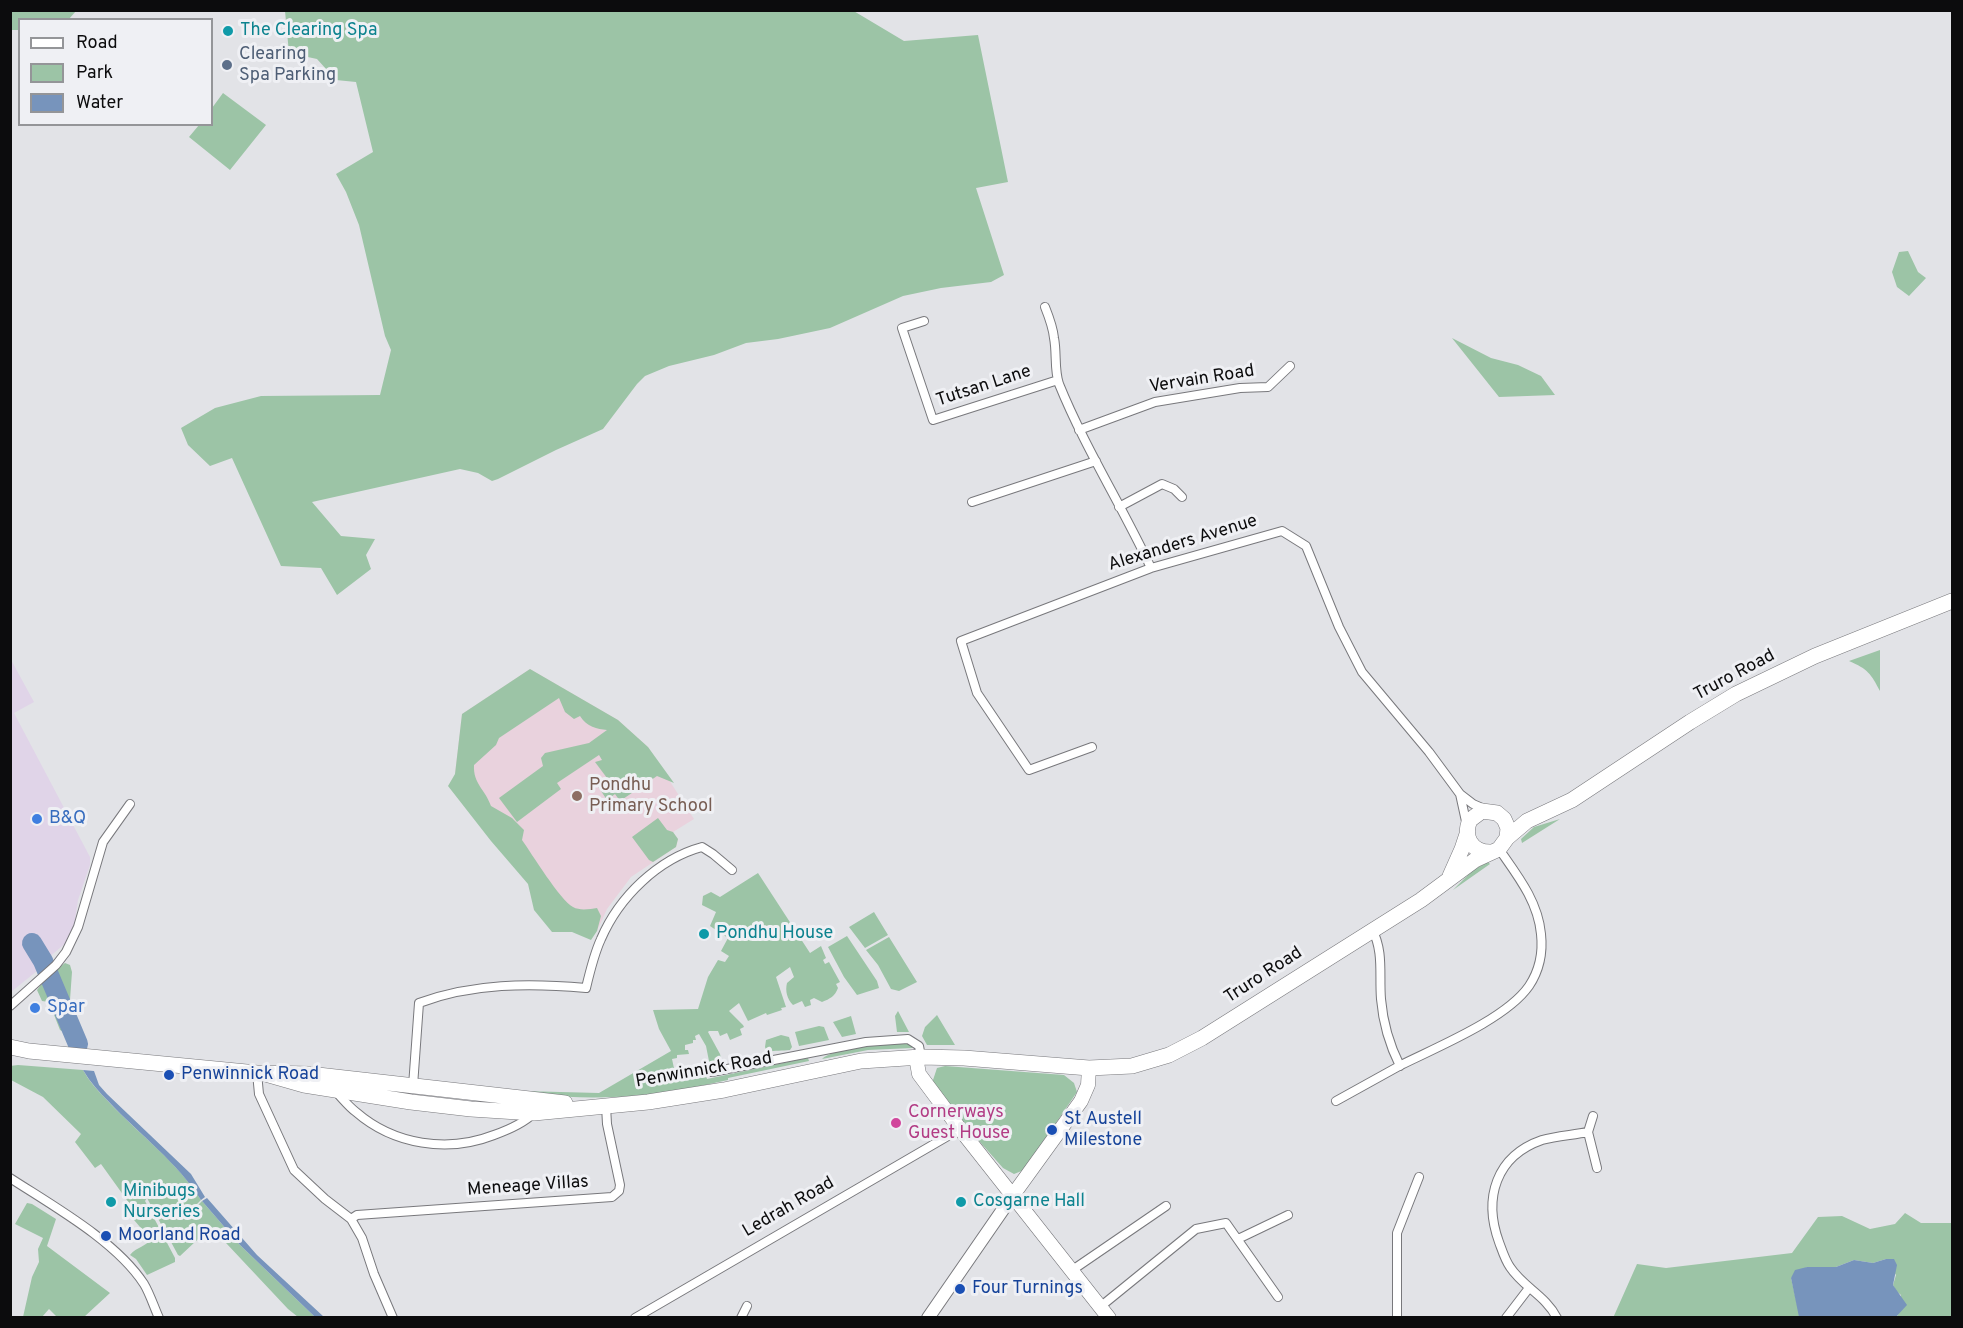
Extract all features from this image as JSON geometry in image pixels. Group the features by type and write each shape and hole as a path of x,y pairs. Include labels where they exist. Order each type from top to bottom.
{"highway":[{"name":"Truro Road","path":"1048,1066 1089,1068 1132,1066 1169,1055 1227,1023 1421,900 1474,860 1499,846 1527,821 1572,800 1690,722 1737,694 1815,656 1953,601"},
{"name":"Truro Road","path":"1494,812 1548,810"},
{"path":"1482,811 1494,812 1507,824 1499,846 1485,852 1471,844 1467,830 1470,820 1482,811"},
{"name":"Truro Road","path":"1447,881 1455,867 1467,830"},
{"path":"10,1047 29,1052"},
{"path":"10,1054 29,1052"},
{"name":"Penwinnick Road","path":"29,1052 260,1073 309,1074 412,1094 471,1109 534,1113 648,1102 724,1090 861,1061 918,1057 964,1058 1048,1066"},
{"name":"Penwinnick Road","path":"260,1073 304,1085 334,1090 602,1106"}],"main road":[{"path":"918,1057 919,1074 1105,1312"},
{"path":"928,1317 1081,1101 1088,1085 1089,1068"}],"street":[{"name":"Tutsan Lane","path":"1045,307 1054,338 1058,380 1079,430 1134,531 1151,568"},
{"name":"Tutsan Lane","path":"924,321 902,328 933,420 1058,380"},
{"name":"Vervain Road","path":"1079,430 1155,402 1240,388 1268,387 1290,366"},
{"path":"972,502 1096,461"},
{"path":"1119,507 1162,484 1174,489 1182,497"},
{"name":"Alexanders Avenue","path":"1092,747 1029,770 977,693 961,641 1151,568 1282,531 1306,546 1339,627 1362,672 1429,752 1460,794 1473,804 1494,812"},
{"name":"Alexanders Avenue","path":"1460,794 1467,830"},
{"path":"10,1006 53,968 74,938 103,842 130,804"},
{"path":"1336,1101 1473,1029 1522,995 1537,971 1541,956 1541,934 1534,904 1518,874 1499,846"},
{"path":"412,1094 419,1003 491,986 535,985 586,988 595,952 612,918 636,888 670,859 702,847 732,870"},
{"path":"1372,929 1380,952 1381,998 1386,1034 1400,1066"},
{"name":"Penwinnick Road","path":"712,1072 866,1042 908,1039 919,1046 918,1057"},
{"path":"813,1052 817,1070"},
{"path":"260,1073 259,1094 294,1170 351,1219 362,1238 374,1274 393,1317"},
{"path":"334,1090 356,1113 376,1126 410,1140 433,1145 460,1144 484,1139 506,1131 528,1119 534,1113"},
{"name":"Meneage Villas","path":"351,1219 357,1215 612,1197 617,1194 620,1185 602,1106"},
{"path":"1593,1116 1588,1132 1597,1168"},
{"name":"Ledrah Road","path":"635,1317 960,1129"},
{"path":"1557,1317 1545,1300 1516,1276 1508,1264 1494,1228 1491,1205 1493,1190 1502,1168 1522,1150 1542,1140 1588,1132"},
{"path":"1397,1317 1397,1233 1419,1177"},
{"path":"10,1178 79,1223 132,1268 145,1286 159,1317"},
{"path":"1071,1271 1166,1206"},
{"path":"1238,1239 1288,1215"},
{"path":"1105,1312 1196,1229 1226,1223 1278,1297"},
{"path":"1506,1317 1529,1288"},
{"path":"741,1317 747,1306"}],"shaded area":[{"path":"10,658 34,702 14,713 90,857 90,865 78,900 74,927 68,941 47,959 48,962 11,992"},
{"name":"Pondhu Primary School","path":"530,669 618,720 648,747 694,819 673,832 678,839 676,847 631,877 607,909 597,931 557,901 455,774 462,714"}],"green space":[{"path":"11,10 76,10 70,18 18,18 18,30 11,30"},
{"path":"852,10 904,41 978,35 1008,182 976,188 1004,275 991,282 941,288 903,296 830,328 746,343 714,355 669,366 645,376 603,429 492,481 478,473 460,469 312,502 341,536 375,539 366,555 371,569 337,595 321,568 281,566 232,458 210,466 188,445 181,428 215,408 261,396 380,395 391,350 385,336 359,225 336,174 373,152 356,82 336,80 317,59 289,53 285,11"},
{"path":"223,93 266,125 230,170 189,137 198,126 213,126 213,107"},
{"path":"1908,251 1918,272 1926,278 1909,296 1897,287 1892,272 1899,252"},
{"path":"1452,338 1491,358 1518,365 1541,376 1555,395 1499,397"},
{"path":"1880,650 1880,691 1868,673 1849,661"},
{"path":"530,669 618,720 648,747 674,783 657,776 620,801 615,794 607,800 597,785 607,778 595,762 602,760 599,755 557,783 561,789 517,822 499,798 543,766 541,758 545,753 589,743 607,730 589,725 580,716 574,719 565,712 559,698 499,738 496,745 474,765 477,782 491,806 512,818 524,830 522,840 567,903 576,908 597,908 601,916 597,931 591,940 572,932 552,932 534,910 528,884 448,786 455,774 462,714"},
{"path":"658,818 678,839 676,847 653,862 632,837"},
{"path":"1560,819 1522,843 1521,839 1534,827"},
{"path":"1488,862 1490,864 1453,890 1473,870"},
{"path":"758,873 810,953 821,946 826,958 823,960 825,964 829,962 840,982 836,984 838,988 832,997 822,1002 814,998 810,1000 811,1005 805,1007 802,1001 793,1005 786,992 787,983 794,977 790,967 776,977 786,1007 748,1021 739,1003 729,1011 743,1025 744,1027 740,1029 742,1035 730,1040 727,1033 720,1036 718,1031 708,1032 720,1054 722,1063 710,1066 706,1046 699,1034 695,1036 696,1040 693,1040 693,1043 685,1045 685,1050 688,1050 689,1054 677,1055 677,1058 672,1059 677,1082 680,1081 681,1073 701,1068 705,1069 707,1079 802,1059 808,1058 809,1061 704,1085 644,1095 576,1097 483,1090 599,1093 671,1051 659,1029 653,1010 698,1009 708,977 718,960 725,962 729,956 721,951 728,938 710,926 716,912 702,905 703,896 711,892 720,897"},
{"path":"874,912 888,935 865,948 849,927"},
{"path":"847,936 877,981 879,988 857,995 844,977 828,947"},
{"path":"889,937 917,982 899,991 891,989 878,965 866,950"},
{"path":"30,945 42,967 38,970 25,948"},
{"path":"65,963 70,965 72,972 70,1000 78,1027 74,1030 52,973"},
{"path":"47,977 71,1031 66,1033 60,1030 49,1002 42,1001 37,990"},
{"path":"898,1011 909,1032 897,1032 895,1016"},
{"path":"937,1015 955,1045 927,1045 922,1036 925,1027"},
{"path":"851,1016 856,1034 842,1037 833,1022"},
{"path":"819,1026 824,1027 829,1040 799,1046 795,1032"},
{"path":"781,1035 789,1037 792,1047 790,1050 767,1052 766,1040"},
{"path":"906,1043 912,1045 912,1048 868,1050 822,1059 848,1049"},
{"path":"10,1066 83,1070 99,1092 169,1160 192,1186 201,1200 191,1210 186,1220 202,1201 240,1245 315,1317 298,1317 288,1309 211,1227 180,1256 178,1255 171,1242 181,1230 169,1239 147,1198 145,1201 175,1262 147,1275 136,1259 130,1255 153,1237 140,1227 123,1207 129,1203 101,1164 95,1168 75,1142 81,1134 43,1097 11,1080"},
{"path":"945,1066 1064,1075 1074,1083 1077,1092 1024,1170 1014,1174 1003,1168 933,1089 937,1068"},
{"path":"27,1203 56,1219 47,1246 110,1293 84,1317 57,1317 49,1309 42,1317 23,1317 32,1277 39,1262 38,1249 43,1238 15,1224"},
{"path":"1905,1213 1921,1223 1952,1223 1952,1317 1895,1317 1898,1315 1901,1295 1893,1285 1896,1275 1886,1259 1873,1263 1854,1260 1836,1267 1807,1267 1791,1278 1800,1317 1613,1318 1637,1264 1666,1268 1792,1253 1818,1217 1842,1216 1870,1229 1895,1224"}],"water":[{"path":"35,941 48,962 42,967 30,945"},
{"path":"52,973 74,1030 71,1031 47,977"},
{"path":"83,1070 94,1071 99,1085 191,1174 205,1197 201,1200 192,1186 102,1094"},
{"path":"207,1198 257,1255 324,1317 315,1317 240,1245 202,1201"},
{"path":"1894,1259 1897,1265 1893,1285 1907,1305 1895,1318 1799,1317 1791,1278 1795,1270 1807,1267 1836,1267 1854,1260 1873,1263"}],"waterway":[{"path":"32,943 43,961 78,1044"}],"place":[{"name":"The Clearing Spa","path":"228,31"},
{"name":"Clearing Spa Parking","path":"227,65"},
{"name":"Pondhu Primary School","path":"577,796"},
{"name":"B&Q","path":"37,819"},
{"name":"Pondhu House","path":"704,934"},
{"name":"Spar","path":"35,1008"},
{"name":"Penwinnick Road","path":"169,1075"},
{"name":"Cornerways Guest House","path":"896,1123"},
{"name":"St Austell Milestone","path":"1052,1130"},
{"name":"Minibugs Nurseries","path":"111,1202"},
{"name":"Cosgarne Hall","path":"961,1202"},
{"name":"Moorland Road","path":"106,1236"},
{"name":"Four Turnings","path":"960,1289"}]}
